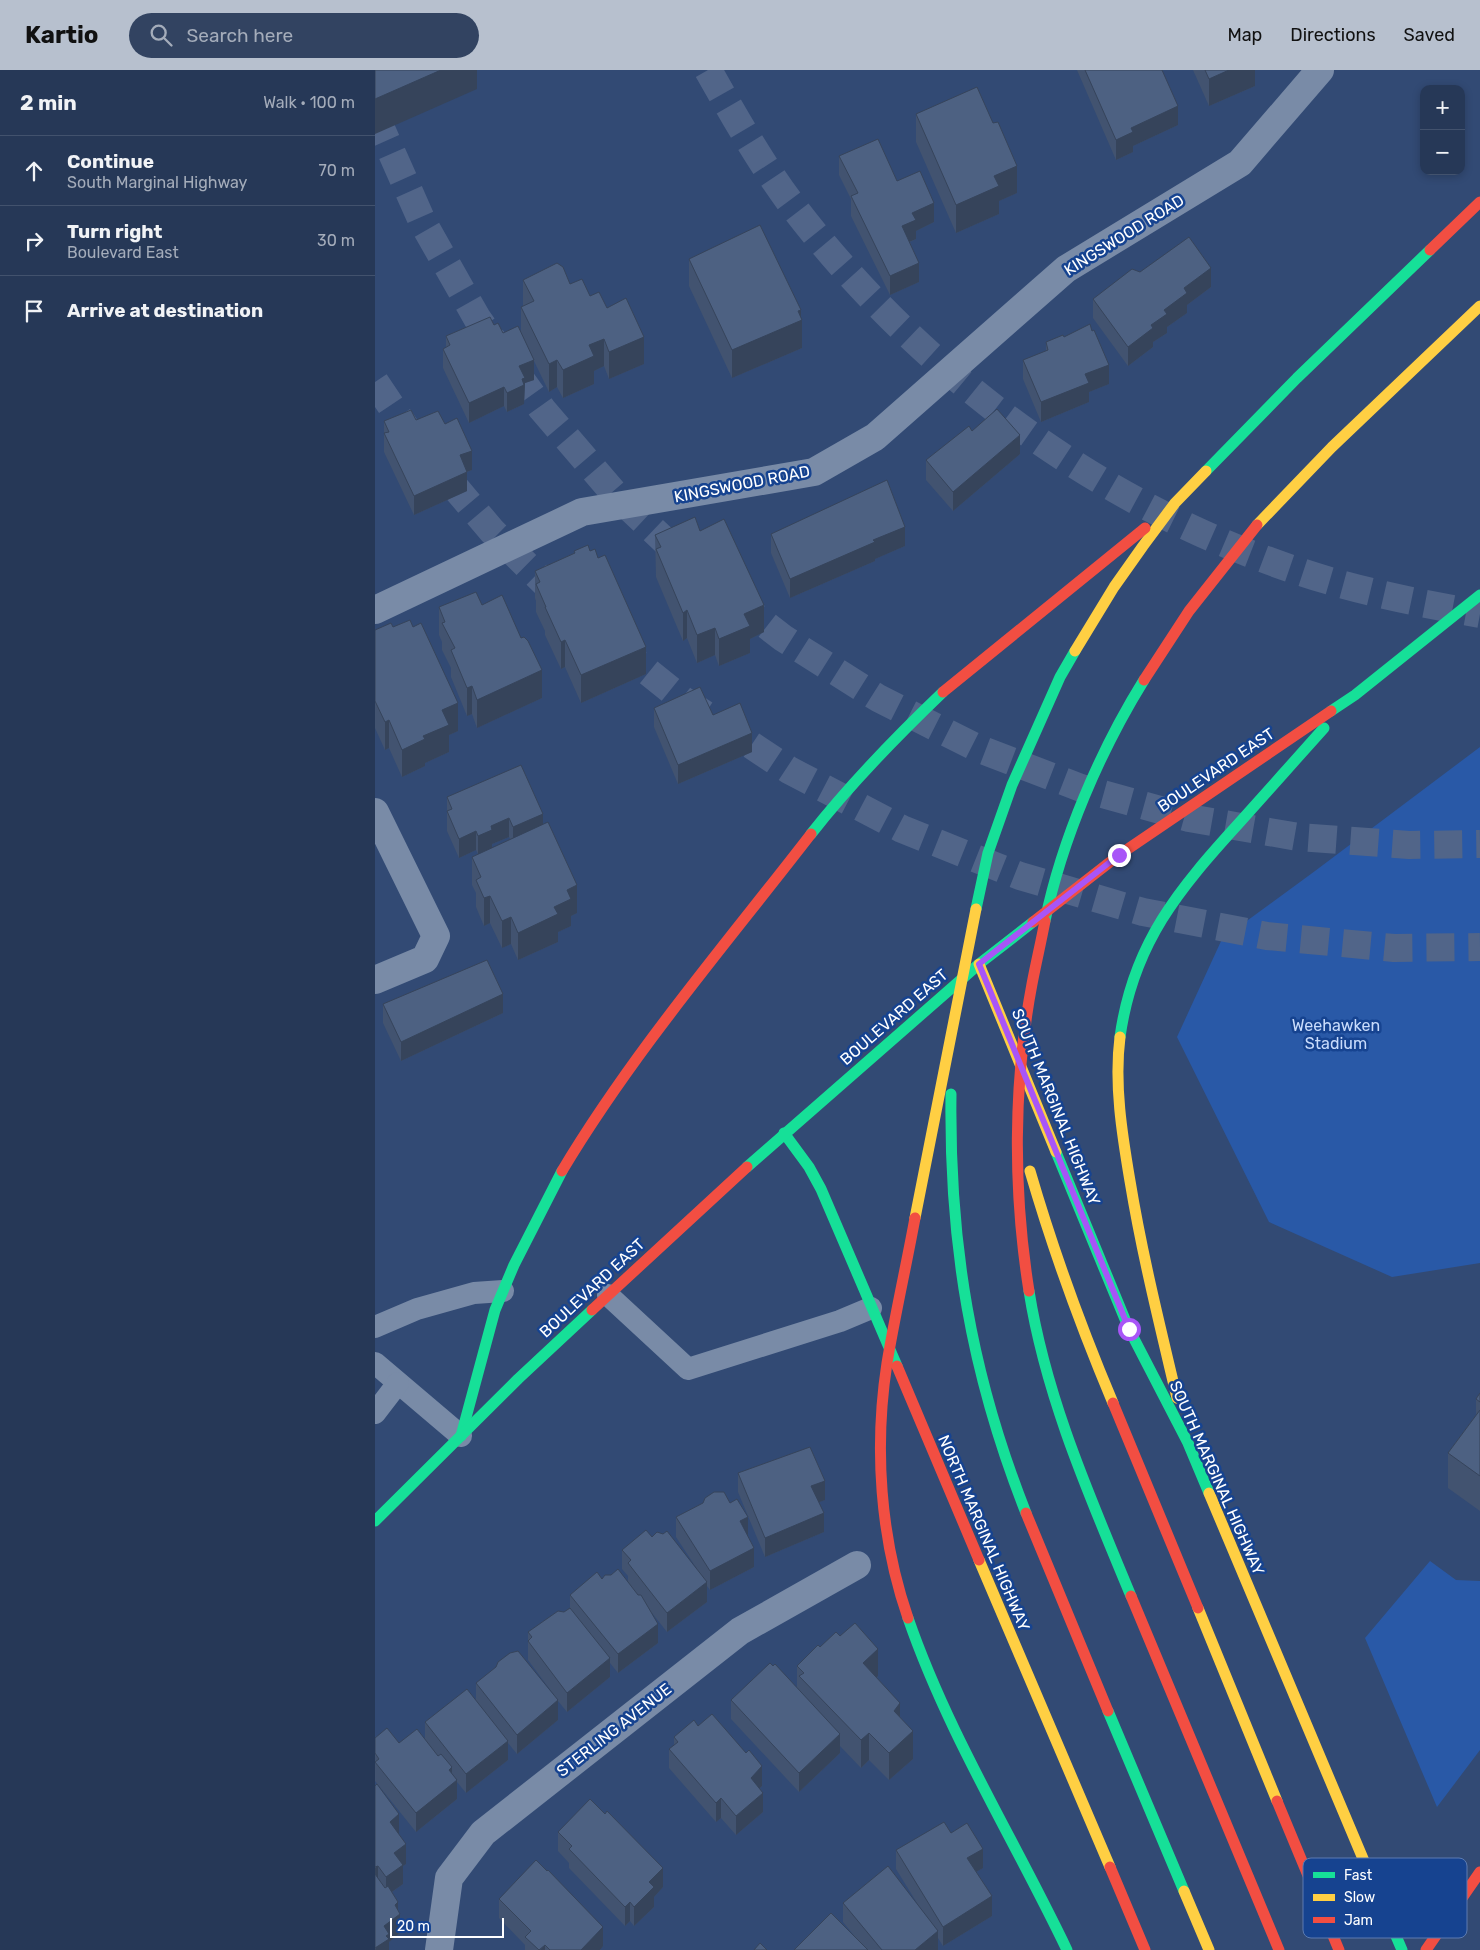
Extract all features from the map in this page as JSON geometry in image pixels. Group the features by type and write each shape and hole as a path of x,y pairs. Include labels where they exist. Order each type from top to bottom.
{"main road":[{"path":"461,1436 495,1310 554,1186 589,1126 630,1066 849,789 903,730 952,683 1175,503 1297,378 1480,202"},
{"path":"1279,1950 1094,1509 1072,1454 1045,1367 1026,1271 1018,1176 1020,1075 1027,1008 1042,939 1069,842 1107,746 1138,690 1191,608 1261,520 1310,469 1480,306"},
{"path":"1067,1950 935,1690 909,1621 897,1582 885,1519 881,1437 887,1364 954,1015 988,853 1012,785 1060,677 1114,587 1175,503"},
{"name":"BOULEVARD EAST","path":"375,1521 607,1295 784,1133 979,964 1119,855 1355,694 1480,595"},
{"path":"1187,1443 1139,1236 1119,1108 1117,1067 1120,1028 1129,987 1144,950 1157,927 1201,865 1355,694"},
{"name":"SOUTH MARGINAL HIGHWAY","path":"979,964 1129,1329 1187,1443 1363,1858"},
{"path":"954,1015 950,1112 954,1209 968,1319 991,1416 1029,1522 1209,1950"},
{"path":"1019,1118 1038,1201 1080,1324 1303,1863"},
{"name":"NORTH MARGINAL HIGHWAY","path":"784,1133 809,1167 821,1189 1145,1950"},
{"path":"1467,1890 1480,1872"},
{"path":"1334,1938 1339,1950"},
{"name":"SOUTH MARGINAL HIGHWAY","path":"1396,1938 1401,1950"},
{"path":"1427,1950 1434,1938"}],"street":[{"name":"KINGSWOOD ROAD","path":"375,610 582,512 814,472 875,437 1066,269 1240,163 1320,70"},
{"path":"375,812 436,936 425,959 375,980"},
{"name":"STERLING AVENUE","path":"439,1950 449,1878 483,1833 740,1631 857,1565"}],"lane":[{"path":"375,1327 417,1309 474,1294 503,1291"},
{"path":"607,1295 688,1369 840,1321 871,1308"},
{"path":"375,1363 461,1436"},
{"path":"375,1413 398,1383"}],"green space":[{"name":"Weehawken Stadium","path":"1480,747 1480,1263 1392,1277 1269,1222 1177,1037 1222,939"},
{"path":"1430,1561 1456,1580 1480,1581 1480,1750 1437,1807 1365,1638"}],"building":[{"path":"375,70 441,70 375,99"},
{"path":"1085,70 1162,70 1178,106 1131,128 1133,132 1116,140"},
{"path":"1205,70 1229,70 1209,79"},
{"path":"977,87 993,123 998,122 1017,166 994,176 999,186 956,205 916,114"},
{"path":"878,139 897,181 920,171 934,203 912,213 916,220 902,226 919,263 890,276 851,196 858,193 839,156"},
{"path":"760,225 801,310 798,311 802,320 732,350 689,259"},
{"path":"1189,237 1211,268 1184,288 1187,293 1164,310 1167,314 1151,325 1153,328 1128,347 1093,299 1132,269 1140,272"},
{"path":"557,263 563,267 570,284 582,279 590,296 599,292 607,308 626,298 644,337 609,352 604,339 589,345 594,356 563,370 557,360 549,364 521,307 534,301 523,280"},
{"path":"490,317 494,325 498,323 503,333 518,326 534,360 519,366 525,378 522,379 524,385 507,393 504,387 469,403 443,349 450,345 446,336"},
{"path":"1090,324 1109,365 1085,374 1089,383 1041,402 1023,360 1048,350 1046,342 1063,335 1064,337"},
{"path":"997,409 1020,435 953,492 926,460 969,426 972,431"},
{"path":"411,410 416,420 438,411 445,424 457,418 472,451 460,455 467,472 414,496 384,433 389,432 384,421"},
{"path":"887,480 905,527 790,579 771,534"},
{"path":"695,517 700,531 724,519 764,605 744,614 750,626 719,639 715,628 697,635 687,610 683,613 656,549 661,547 655,535"},
{"path":"588,545 590,551 595,549 598,558 605,555 646,647 581,675 565,640 561,642 545,607 536,584 540,582 535,571"},
{"path":"476,592 482,605 502,595 521,638 524,637 528,641 542,670 477,700 472,686 467,688 451,650 455,648 442,623 445,622 439,607"},
{"path":"410,620 413,627 421,623 458,703 442,710 449,725 423,736 425,739 402,750 389,720 385,722 375,701 375,630 391,623 393,627"},
{"path":"700,687 713,715 740,703 752,733 678,765 654,708"},
{"path":"521,765 543,814 513,827 509,818 491,826 492,830 478,836 476,831 459,839 447,811 452,809 447,797"},
{"path":"548,822 577,885 567,890 571,899 554,907 558,914 518,933 511,917 502,921 490,896 484,898 476,880 481,877 472,857"},
{"path":"487,960 503,994 401,1042 383,1004"},
{"path":"1480,1393 1480,1402 1476,1399"},
{"path":"1480,1410 1480,1476 1448,1453"},
{"path":"810,1447 825,1481 811,1486 824,1513 765,1538 738,1473"},
{"path":"714,1492 724,1492 730,1503 737,1499 748,1517 740,1521 754,1548 710,1571 676,1517 703,1503 705,1498"},
{"path":"646,1530 652,1537 657,1532 663,1534 667,1531 707,1582 667,1613 628,1563 631,1560 622,1550"},
{"path":"618,1569 638,1595 641,1595 658,1624 618,1654 570,1595 597,1572 602,1579 605,1575 611,1575"},
{"path":"570,1608 610,1658 567,1693 528,1641 532,1637 528,1632 558,1611 564,1612"},
{"path":"855,1623 878,1649 863,1663 900,1703 894,1711 913,1731 889,1753 869,1733 861,1740 799,1676 804,1673 797,1666 818,1645 820,1647 836,1632 840,1636"},
{"path":"518,1651 558,1700 517,1735 476,1683 496,1667 498,1662 510,1653"},
{"path":"770,1663 773,1666 775,1664 840,1734 799,1773 731,1700"},
{"path":"467,1689 508,1741 466,1774 425,1722"},
{"path":"712,1714 746,1753 749,1750 762,1766 751,1778 763,1793 736,1816 721,1798 716,1803 669,1749 678,1742 674,1737 694,1720 698,1726"},
{"path":"387,1728 399,1743 417,1729 438,1756 441,1754 452,1767 449,1770 457,1780 416,1813 375,1762 379,1759 375,1753 375,1738"},
{"path":"377,1784 399,1814 390,1822 406,1844 394,1853 403,1865 386,1877 378,1866 375,1867 375,1786"},
{"path":"590,1799 605,1814 607,1811 663,1868 649,1882 654,1887 634,1907 630,1902 625,1907 569,1849 572,1846 558,1832"},
{"path":"944,1822 951,1833 967,1823 983,1849 967,1858 992,1896 943,1927 896,1850"},
{"path":"536,1860 603,1927 581,1950 550,1950 545,1945 539,1950 525,1937 531,1931 499,1899"},
{"path":"888,1866 938,1931 915,1950 882,1950 843,1903"},
{"path":"375,1874 385,1888 388,1886 398,1902 395,1905 400,1914 384,1926 389,1934 386,1936 389,1939 375,1948"},
{"path":"831,1913 868,1950 794,1950"},
{"path":"760,1943 767,1950 754,1950"}],"tunnel":[{"path":"708,70 742,129 779,187 806,223 856,281 909,335 967,386 1027,433 1091,475 1158,512 1227,544 1298,571 1343,585 1411,601 1480,614"},
{"path":"375,115 422,221 477,318 542,409 614,493 684,559"},
{"path":"375,382 410,434 492,531 561,599"},
{"path":"734,600 783,638 878,698 977,748 1081,788 1189,818 1298,837 1409,845 1480,844"},
{"path":"616,646 683,700 789,770 902,829 1020,876 1143,912 1267,936 1394,948 1480,947"}],"traffic: fast":[{"path":"1206,471 1297,378 1430,250"},
{"path":"1331,711 1355,695 1480,595"},
{"path":"976,909 988,853 1012,785 1060,677 1075,651"},
{"path":"1045,921 1061,859 1084,796 1112,736 1144,680"},
{"path":"811,834 874,761 943,692"},
{"path":"1120,1037 1126,1004 1136,973 1162,919 1197,871 1324,728"},
{"path":"747,1167 979,964 1033,922"},
{"path":"951,1094 951,1149 954,1203 959,1256 967,1308 991,1410 1026,1513"},
{"path":"784,1133 809,1167 821,1189 897,1366"},
{"path":"1056,1152 1129,1329 1188,1443 1209,1493"},
{"path":"461,1436 495,1310 514,1265 562,1171"},
{"path":"1029,1291 1046,1370 1058,1408 1085,1484 1131,1596"},
{"path":"375,1521 518,1379 592,1310"},
{"path":"908,1618 924,1661 962,1745 1067,1950"},
{"path":"1108,1711 1184,1891"},
{"path":"1397,1938 1402,1950"}],"traffic: slow":[{"path":"1257,525 1332,447 1480,306"},
{"path":"1075,651 1114,587 1143,546 1175,503 1206,471"},
{"path":"915,1218 976,909"},
{"path":"979,964 1056,1152"},
{"path":"1120,1037 1118,1091 1127,1163 1146,1263 1177,1398"},
{"path":"1030,1171 1068,1288 1113,1403"},
{"path":"1209,1493 1363,1858"},
{"path":"979,1560 1110,1867"},
{"path":"1198,1608 1277,1801"},
{"path":"1184,1891 1209,1950"}],"traffic: jam":[{"path":"1430,250 1480,202"},
{"path":"1144,680 1189,611 1257,525"},
{"path":"943,692 1145,528"},
{"path":"1033,922 1119,855 1331,711"},
{"path":"562,1171 619,1083 650,1041 811,834"},
{"path":"1029,1291 1020,1215 1017,1138 1018,1099 1026,1022 1045,921"},
{"path":"592,1310 747,1167"},
{"path":"908,1618 891,1556 886,1524 882,1492 881,1427 887,1363 915,1218"},
{"path":"897,1366 979,1560"},
{"path":"1113,1403 1198,1608"},
{"path":"1026,1513 1108,1711"},
{"path":"1131,1596 1279,1950"},
{"path":"1277,1801 1303,1863"},
{"path":"1110,1867 1145,1950"},
{"path":"1467,1891 1480,1872"},
{"path":"1334,1938 1339,1950"},
{"path":"1426,1950 1434,1938"}],"route":[{"path":"1119,855 979,964 1002,1016 1129,1329"}]}
